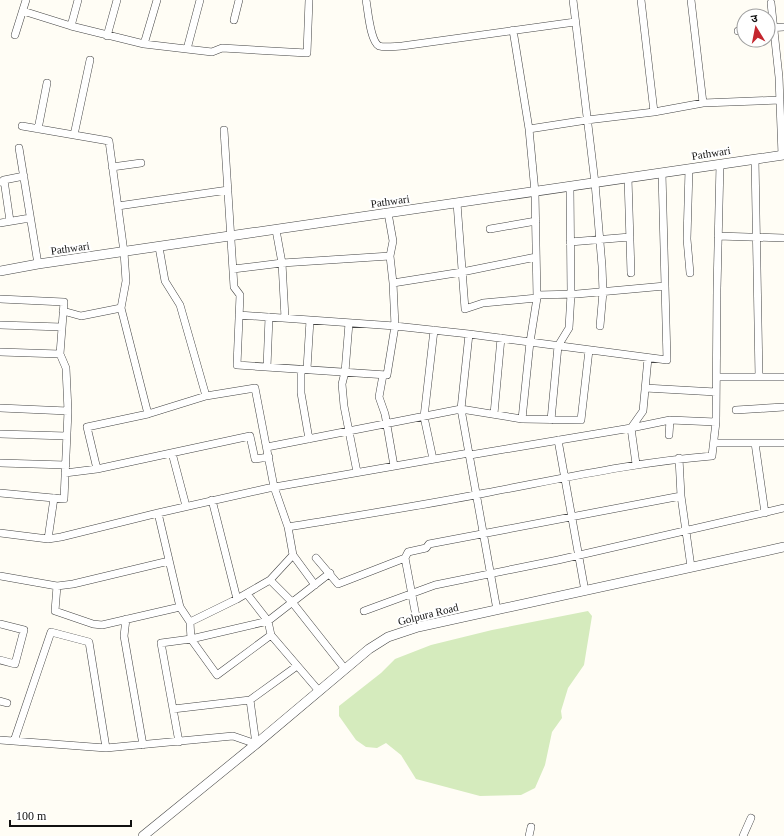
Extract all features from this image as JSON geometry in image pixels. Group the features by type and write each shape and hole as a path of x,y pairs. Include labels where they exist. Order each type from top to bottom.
{"street":[{"path":"15,35 26,0"},
{"path":"71,26 78,0"},
{"path":"107,36 117,0"},
{"path":"144,44 157,0"},
{"path":"188,49 200,0"},
{"path":"234,20 239,0"},
{"path":"23,10 71,26 144,44 212,52 222,48 307,53 309,0"},
{"path":"366,0 372,35 376,43 380,46 402,46 575,22"},
{"path":"573,0 595,183 600,239 603,292 600,326"},
{"path":"641,0 654,112"},
{"path":"691,0 703,103"},
{"path":"771,3 771,8"},
{"path":"514,30 529,129 535,192 536,221 537,296 530,342 522,419"},
{"path":"774,48 779,77 783,155"},
{"path":"74,135 90,60"},
{"path":"38,129 47,83"},
{"path":"529,129 654,112 703,103 780,100"},
{"path":"22,126 109,141 124,252 126,281 121,308 148,414"},
{"path":"224,130 234,287 240,295 237,365 387,375 395,326 390,256 393,241 388,213"},
{"path":"19,148 38,264"},
{"name":"Pathwari","path":"0,272 38,264 783,155"},
{"path":"755,159 759,377"},
{"path":"112,167 141,163"},
{"path":"288,527 477,495 636,464 679,458 712,456 716,422 720,164"},
{"path":"689,169 687,238 690,273"},
{"path":"239,315 434,330 667,360 662,173"},
{"path":"10,221 2,182 24,176"},
{"path":"628,178 631,273"},
{"path":"551,420 558,346 569,328 571,294 570,186"},
{"path":"118,206 228,190"},
{"path":"457,203 465,309 483,303 537,296 664,286"},
{"path":"0,223 30,218"},
{"path":"490,229 536,221"},
{"path":"276,230 282,263 285,318"},
{"path":"718,236 784,238"},
{"path":"570,242 630,237"},
{"path":"159,247 165,280 180,305 206,396"},
{"path":"233,269 282,263 390,256"},
{"path":"393,283 462,272 536,257"},
{"path":"0,299 64,302 60,354 66,368 68,411 64,499 0,494"},
{"path":"64,311 81,316 121,308"},
{"path":"267,367 269,317"},
{"path":"309,439 300,393 310,320"},
{"path":"350,323 345,372 342,384 344,406 357,472"},
{"path":"0,325 62,327"},
{"path":"433,459 424,417 434,330"},
{"path":"469,334 461,410 497,610"},
{"path":"494,414 501,338"},
{"path":"267,447 461,410 522,419 581,420 589,350"},
{"path":"0,352 60,354"},
{"path":"636,464 630,428 643,411 648,358"},
{"path":"383,374 379,397 387,424 394,466"},
{"path":"717,377 784,376"},
{"path":"97,469 87,427 148,414 206,396 255,388 274,487 288,527 293,555 314,585"},
{"path":"645,388 716,392"},
{"path":"736,410 784,407"},
{"path":"0,408 68,411"},
{"path":"0,533 48,539 61,537 212,500 357,472 558,440 670,420 716,422"},
{"path":"670,420 670,435"},
{"path":"0,434 67,436"},
{"path":"0,463 65,469 97,469 250,436 255,459 269,457"},
{"path":"558,440 585,591"},
{"path":"714,443 784,443"},
{"path":"755,443 765,513"},
{"path":"172,453 186,506"},
{"path":"679,458 681,496 691,567"},
{"path":"418,627 405,558 408,552 426,548 429,544 681,496"},
{"path":"48,539 54,498"},
{"path":"212,500 237,599"},
{"path":"364,611 435,585 686,531 784,508"},
{"path":"158,513 180,607 190,622 191,639 216,675 271,635"},
{"name":"Golpura Road","path":"143,836 256,744 368,649 388,637 418,627 784,547"},
{"path":"190,622 247,594 270,580 293,555"},
{"path":"316,558 338,584 405,558"},
{"path":"0,576 57,586 73,584 169,561"},
{"path":"179,742 161,643 191,639 268,622 330,573"},
{"path":"270,580 292,602 345,669"},
{"path":"57,586 55,611 93,624 102,625 180,607"},
{"path":"247,594 268,622 271,635 319,691"},
{"path":"126,619 124,636 143,745"},
{"path":"0,624 24,630 15,664 0,660"},
{"path":"14,741 51,632 89,642 106,748"},
{"path":"173,709 250,700 297,666"},
{"path":"0,700 8,703"},
{"path":"0,740 106,748 233,736 256,744 250,700"},
{"path":"743,836 751,818"},
{"path":"529,836 530,827"}],"green space":[{"path":"588,611 592,616 584,665 568,688 561,711 562,718 552,732 545,765 535,788 521,795 480,796 416,779 401,755 386,743 377,748 366,747 356,740 339,716 339,706 381,673 395,659 431,645 492,630"}]}
